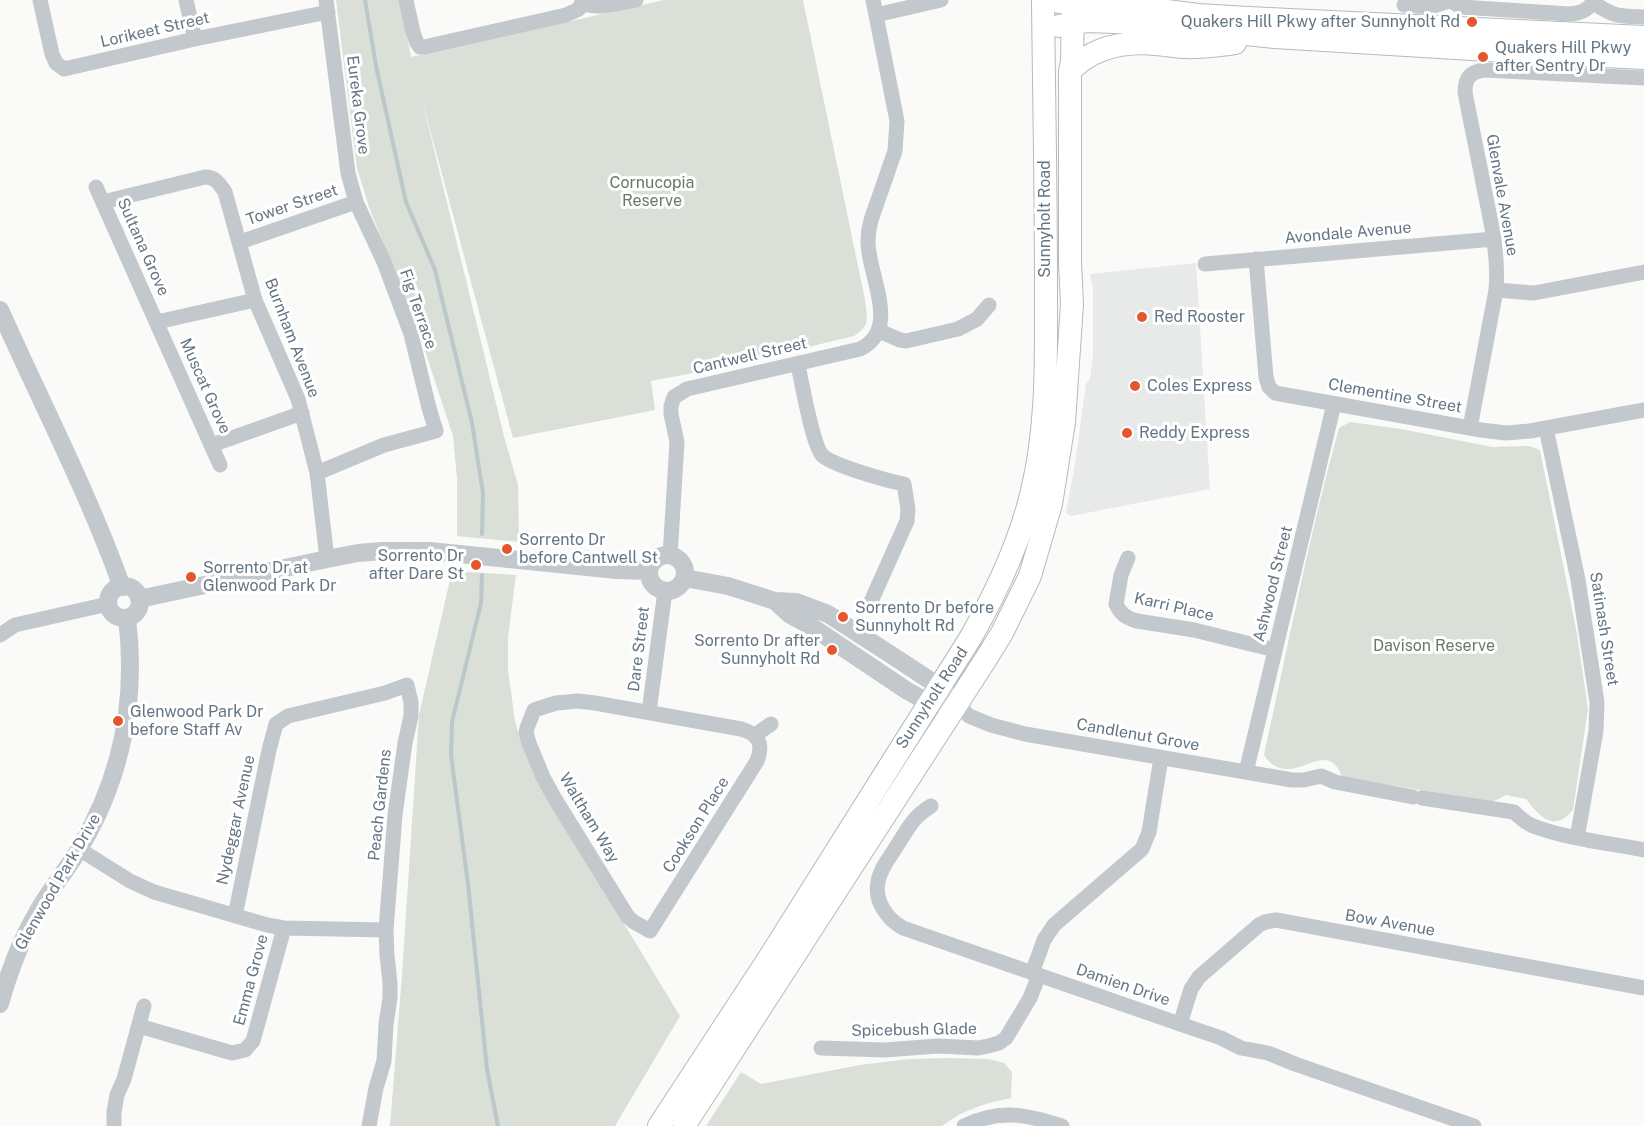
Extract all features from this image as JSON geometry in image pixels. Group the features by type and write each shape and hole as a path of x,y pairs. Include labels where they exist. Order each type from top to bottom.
{"main road":[{"path":"1043,1 1073,9 1123,3 1198,15 1644,37"},
{"name":"Sunnyholt Road","path":"659,1126 769,958 986,612 1010,561 1024,524 1037,467 1041,437 1046,353 1043,1"},
{"path":"1043,30 1073,9"},
{"path":"1073,9 1088,21 1139,23 1275,37 1644,58"},
{"name":"Sunnyholt Road","path":"684,1126 996,643 1030,576 1051,504 1064,422 1072,304 1070,71 1073,9"},
{"path":"1070,71 1082,59 1096,52 1111,46 1129,43 1191,48 1275,37"}],"street":[{"name":"Lorikeet Street","path":"40,0 52,54 56,63 64,69 327,6"},
{"path":"186,0 195,39"},
{"path":"406,0 416,40 420,46 424,47 566,15 579,9 583,1 588,5 601,5 636,0"},
{"path":"941,0 875,7 897,121 895,151 868,231 869,253 881,311 879,331 906,341 948,332 972,322 989,305"},
{"path":"1404,5 1430,7 1449,0 1461,7 1580,14 1594,1 1606,12 1615,15 1644,17"},
{"name":"Eureka Grove","path":"327,6 348,173 356,202"},
{"name":"Glenvale Avenue","path":"1470,428 1496,290 1497,266 1494,239 1465,92 1468,76 1484,70 1644,78"},
{"name":"Burnham Avenue","path":"103,202 196,178 212,177 225,192 255,300 302,413 317,473 327,559"},
{"name":"Sultana Grove","path":"96,186 157,322"},
{"name":"Tower Street","path":"240,242 356,202"},
{"name":"Fig Terrace","path":"317,473 384,445 436,431 411,334 384,262 356,202"},
{"name":"Avondale Avenue","path":"1204,264 1494,239"},
{"name":"Clementine Street","path":"1256,259 1266,377 1269,387 1280,395 1506,433 1644,410"},
{"path":"1496,290 1534,292 1644,272"},
{"path":"157,322 255,300"},
{"path":"0,310 5,336 87,500 122,587"},
{"name":"Muscat Grove","path":"157,322 220,465"},
{"name":"Cantwell Street","path":"670,556 676,442 671,417 674,397 687,389 860,350 873,342 879,331"},
{"path":"798,364 816,444 824,457 877,478 904,484 908,509 907,521 869,606"},
{"name":"Ashwood Street","path":"1246,772 1334,404"},
{"path":"212,445 302,413"},
{"name":"Satinash Street","path":"1546,428 1578,580 1597,702 1596,731 1577,838"},
{"path":"140,598 358,553 408,550 648,571"},
{"path":"670,556 683,564 686,572 684,583 677,589 665,591 652,584 648,571 657,557 670,556"},
{"name":"Karri Place","path":"1128,558 1121,575 1116,604 1122,614 1128,618 1194,630 1275,650"},
{"path":"685,578 728,586 775,601 789,614 892,681 957,703"},
{"path":"122,587 132,589 140,598 138,610 127,618 114,615 108,604 110,594 116,588 122,587"},
{"name":"Dare Street","path":"650,712 665,591"},
{"path":"0,635 15,625 108,604"},
{"name":"Glenwood Park Drive","path":"0,1004 26,935 38,911 90,831 114,775 128,715 131,657 127,618"},
{"name":"Nydeggar Avenue","path":"235,916 276,724 288,717 407,686"},
{"name":"Peach Gardens","path":"369,1126 384,1061 390,998 386,930 395,815 411,716 411,702 407,686"},
{"name":"Waltham Way","path":"650,712 578,701 556,703 534,710 526,733 543,777 555,799 628,917 650,931"},
{"name":"Candlenut Grove","path":"957,703 969,716 991,725 1025,734 1246,772 1304,780 1321,776 1335,782 1514,812 1533,826 1577,838"},
{"path":"650,712 741,729 755,735 771,724"},
{"name":"Cookson Place","path":"650,931 757,761 761,750 755,735"},
{"name":"Spicebush Glade","path":"821,1047 885,1050 928,1046 978,1048 999,1043 1006,1038 1030,998 1044,940 1054,925 1142,849 1149,832 1161,758"},
{"name":"Damien Drive","path":"931,806 917,815 882,869 877,883 882,909 892,922 903,928 1221,1038 1241,1048 1268,1053 1474,1126"},
{"path":"1577,838 1644,850"},
{"path":"80,849 148,890 235,916 284,928 386,930"},
{"name":"Bow Avenue","path":"1180,1024 1191,989 1199,977 1254,928 1276,920 1644,988"},
{"name":"Emma Grove","path":"139,1026 232,1053 245,1050 253,1041 284,928"},
{"path":"114,1126 117,1095 124,1079 144,1006"},
{"path":"964,1126 989,1116 1025,1115 1062,1126"}],"shaded area":[{"path":"1196,263 1210,489 1071,516 1066,513 1086,384 1090,379 1093,355 1093,289 1090,274"}],"green space":[{"name":"Cornucopia Reserve","path":"336,0 400,0 411,57 664,0 803,0 865,300 867,321 865,325 854,336 729,366 651,381 655,410 513,438 421,96 518,485 519,542 457,536 457,479 453,436 420,336 369,207 357,168"},
{"name":"Davison Reserve","path":"1350,422 1401,429 1492,447 1529,446 1540,450 1577,634 1588,709 1573,810 1560,821 1548,820 1537,812 1526,799 1506,795 1492,802 1342,777 1335,765 1327,760 1285,769 1274,766 1264,755 1308,550 1328,469 1339,428"},
{"path":"452,571 516,575 508,637 508,670 515,721 520,739 553,807 680,1016 615,1126 390,1126 419,715"},
{"path":"909,1059 988,1059 1004,1063 1012,1072 1011,1098 975,1108 942,1126 706,1126 741,1072 761,1084 860,1065"}],"waterway":[{"path":"365,0 376,66 406,202 435,270 472,423 483,493 482,534"},
{"path":"482,575 481,603 452,722 451,755 468,884 487,1069 498,1126"}],"place":[{"name":"Quakers Hill Pkwy after Sunnyholt Rd","path":"1472,22"},
{"name":"Quakers Hill Pkwy after Sentry Dr","path":"1483,57"},
{"name":"Red Rooster","path":"1142,317"},
{"name":"Coles Express","path":"1135,386"},
{"name":"Reddy Express","path":"1127,433"},
{"name":"Sorrento Dr before Cantwell St","path":"507,549"},
{"name":"Sorrento Dr after Dare St","path":"476,565"},
{"name":"Sorrento Dr at Glenwood Park Dr","path":"191,577"},
{"name":"Sorrento Dr before Sunnyholt Rd","path":"843,617"},
{"name":"Sorrento Dr after Sunnyholt Rd","path":"832,650"},
{"name":"Glenwood Park Dr before Staff Av","path":"118,721"}]}
